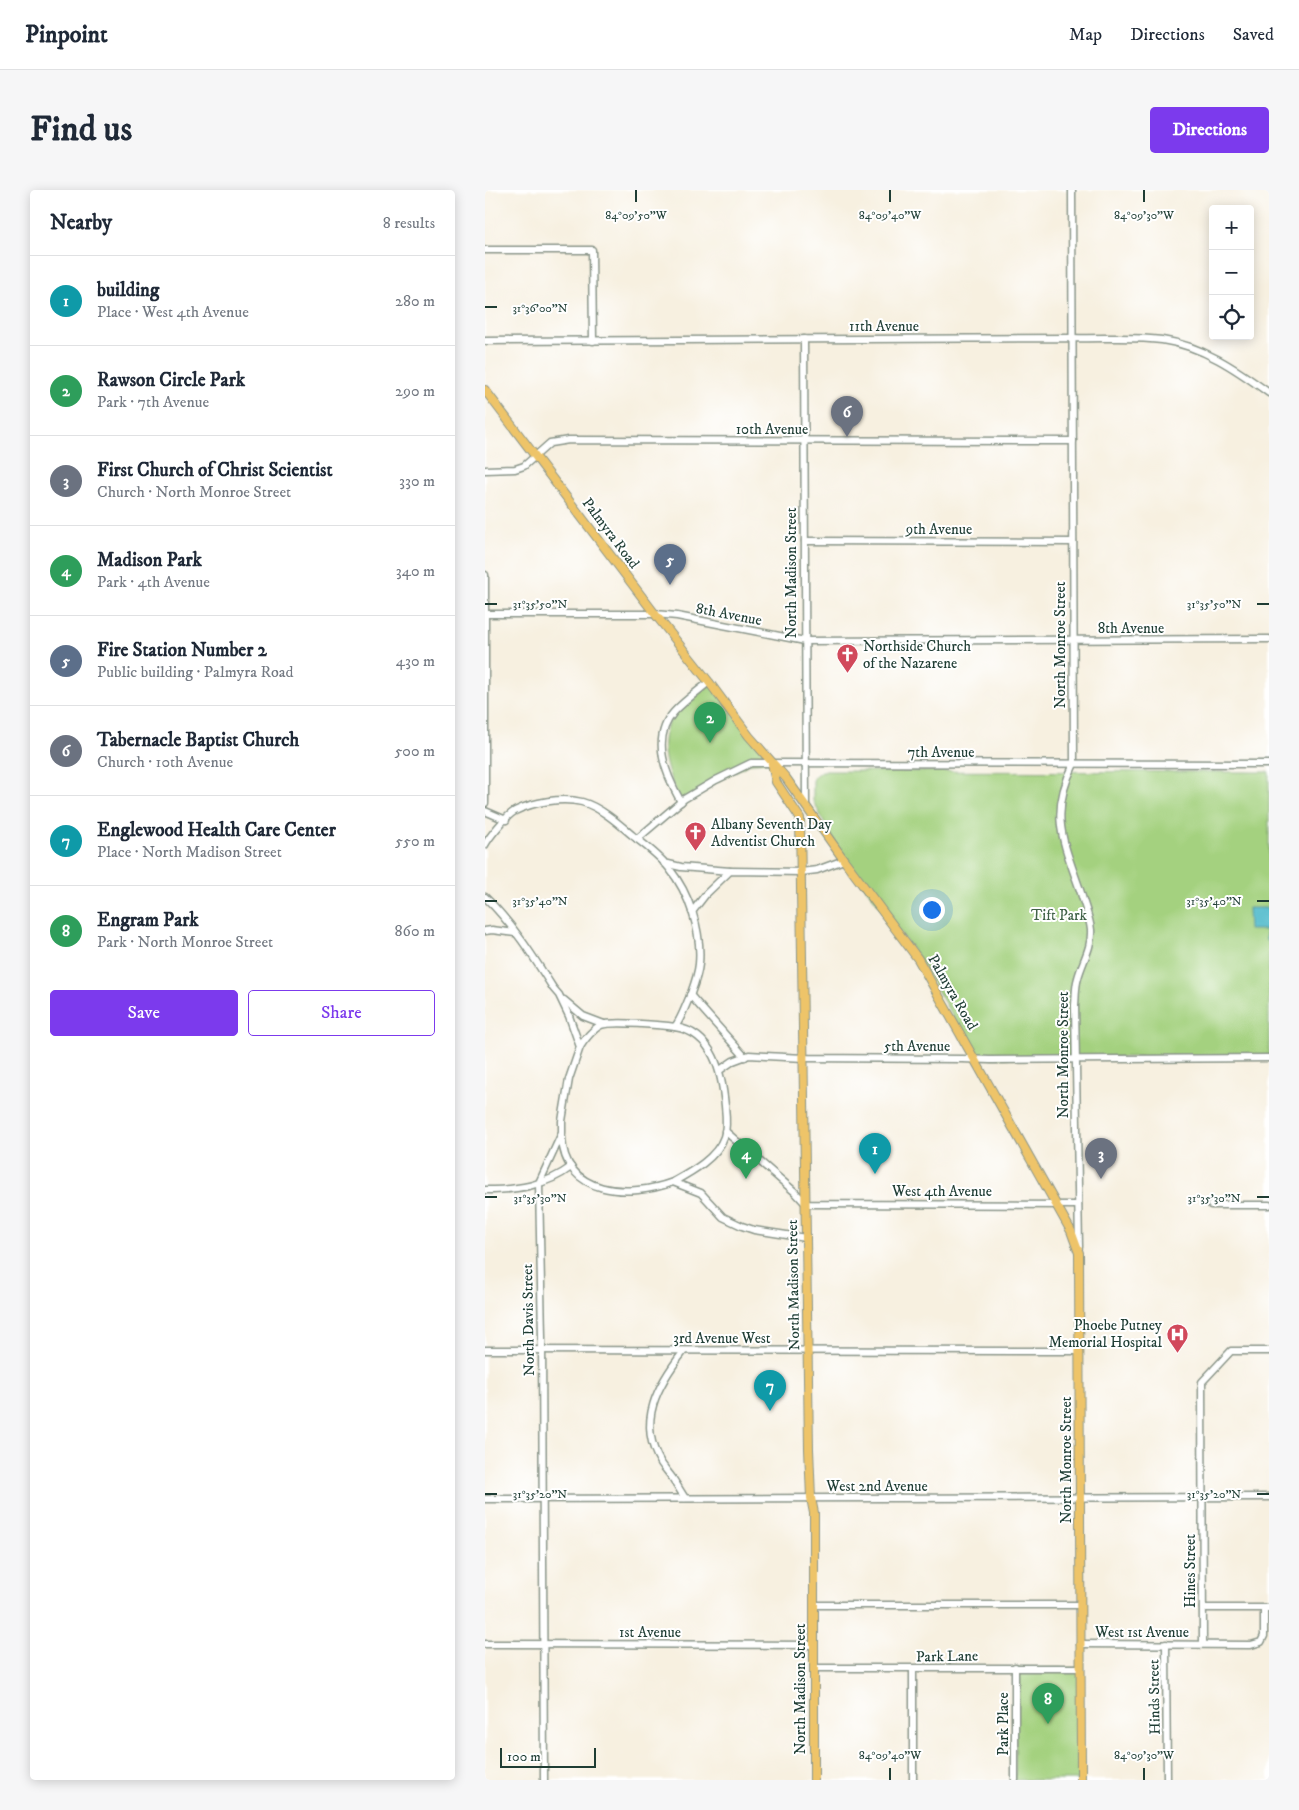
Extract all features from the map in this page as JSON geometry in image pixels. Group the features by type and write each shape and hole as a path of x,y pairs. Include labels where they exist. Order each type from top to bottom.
{"main road":[{"name":"Palmyra Road","path":"485,390 749,736 786,778 918,959 1071,1231 1079,1254"},
{"name":"Palmyra Road","path":"772,764 776,782 800,818"},
{"name":"North Madison Street","path":"800,818 808,1351 811,1498 814,1513 814,1780"},
{"name":"North Monroe Street","path":"1079,1254 1081,1780"}],"street":[{"name":"North Monroe Street","path":"1072,190 1074,764 1062,794 1059,818 1063,839 1091,930 1086,958 1077,979 1076,990 1079,1254"},
{"path":"485,250 592,250 593,340"},
{"name":"11th Avenue","path":"485,341 1073,338 1162,340 1195,348 1227,364 1269,392"},
{"name":"North Madison Street","path":"804,339 806,807"},
{"name":"10th Avenue","path":"536,456 550,443 569,440 805,442 1073,441"},
{"path":"485,470 515,470 524,466 536,456"},
{"name":"9th Avenue","path":"805,541 1073,542"},
{"path":"485,574 485,803"},
{"name":"8th Avenue","path":"485,614 655,614 677,616 805,641 1269,639"},
{"path":"681,802 671,785 664,765 661,741 667,721 675,711 709,682"},
{"name":"7th Avenue","path":"637,839 681,802 716,780 748,764 1269,764"},
{"path":"485,845 514,812 541,803 582,802 604,813 664,863 674,875 692,912 698,937 699,963 697,977 682,1017 675,1027"},
{"path":"485,811 506,820"},
{"path":"664,863 681,867 730,871 801,872 817,870 844,860"},
{"path":"692,912 706,894 730,871"},
{"path":"485,898 497,908 559,995 583,1016 606,1025"},
{"path":"485,931 493,930 515,933"},
{"path":"559,995 569,1016 580,1048"},
{"path":"690,995 745,1057"},
{"path":"562,1133 564,1152 571,1167 582,1178 589,1183 609,1190 624,1191 652,1189 689,1174 720,1146 725,1135 725,1114 720,1070 712,1054 694,1034 675,1027 626,1024 601,1025 580,1048"},
{"name":"North Davis Street","path":"543,1780 539,1183 562,1133 562,1121 569,1079 580,1048"},
{"name":"5th Avenue","path":"720,1070 733,1061 762,1055 804,1058 1269,1058"},
{"path":"725,1131 795,1192 806,1204"},
{"path":"485,1190 514,1190 560,1176 571,1167"},
{"path":"673,1182 701,1193 723,1217 742,1226 754,1230 806,1238"},
{"name":"West 4th Avenue","path":"806,1204 1077,1205"},
{"path":"1211,1205 1269,1205"},
{"name":"3rd Avenue West","path":"485,1350 1079,1351"},
{"path":"684,1351 673,1364 656,1393 650,1425 654,1445 661,1463 685,1498"},
{"path":"1203,1497 1202,1382 1231,1351 1269,1351"},
{"name":"Hines Street","path":"1203,1497 1203,1644"},
{"name":"West 2nd Avenue","path":"485,1499 1269,1497"},
{"path":"814,1605 1080,1605"},
{"name":"West 1st Avenue","path":"1080,1644 1251,1645 1261,1642 1264,1636 1267,1608 1203,1608"},
{"name":"1st Avenue","path":"485,1644 814,1646"},
{"name":"Hinds Street","path":"1167,1644 1167,1780"},
{"name":"Park Place","path":"1015,1667 1015,1780"},
{"name":"Park Lane","path":"814,1668 1080,1668"},
{"path":"913,1669 913,1780"}],"green space":[{"path":"709,683 771,762 751,763 681,801 667,769 664,746 665,735 668,724 674,714"},
{"name":"Tift Park","path":"822,771 1269,772 1269,1056 976,1058 919,958 844,859 813,801 813,778"},
{"path":"1016,1668 1080,1668 1080,1780 1015,1780"}],"water":[{"path":"1248,908 1269,908 1269,941 1266,941 1266,930 1249,930"}],"place":[{"name":"Tabernacle Baptist Church","path":"847,437"},
{"name":"Fire Station Number 2","path":"670,585"},
{"name":"Northside Church of the Nazarene","path":"847,674"},
{"name":"Rawson Circle Park","path":"710,743"},
{"name":"Albany Seventh Day Adventist Church","path":"695,852"},
{"name":"building","path":"875,1174"},
{"name":"Madison Park","path":"746,1179"},
{"name":"First Church of Christ Scientist","path":"1101,1179"},
{"name":"Phoebe Putney Memorial Hospital","path":"1178,1353"},
{"name":"Englewood Health Care Center","path":"770,1411"},
{"name":"Engram Park","path":"1048,1724"}]}
